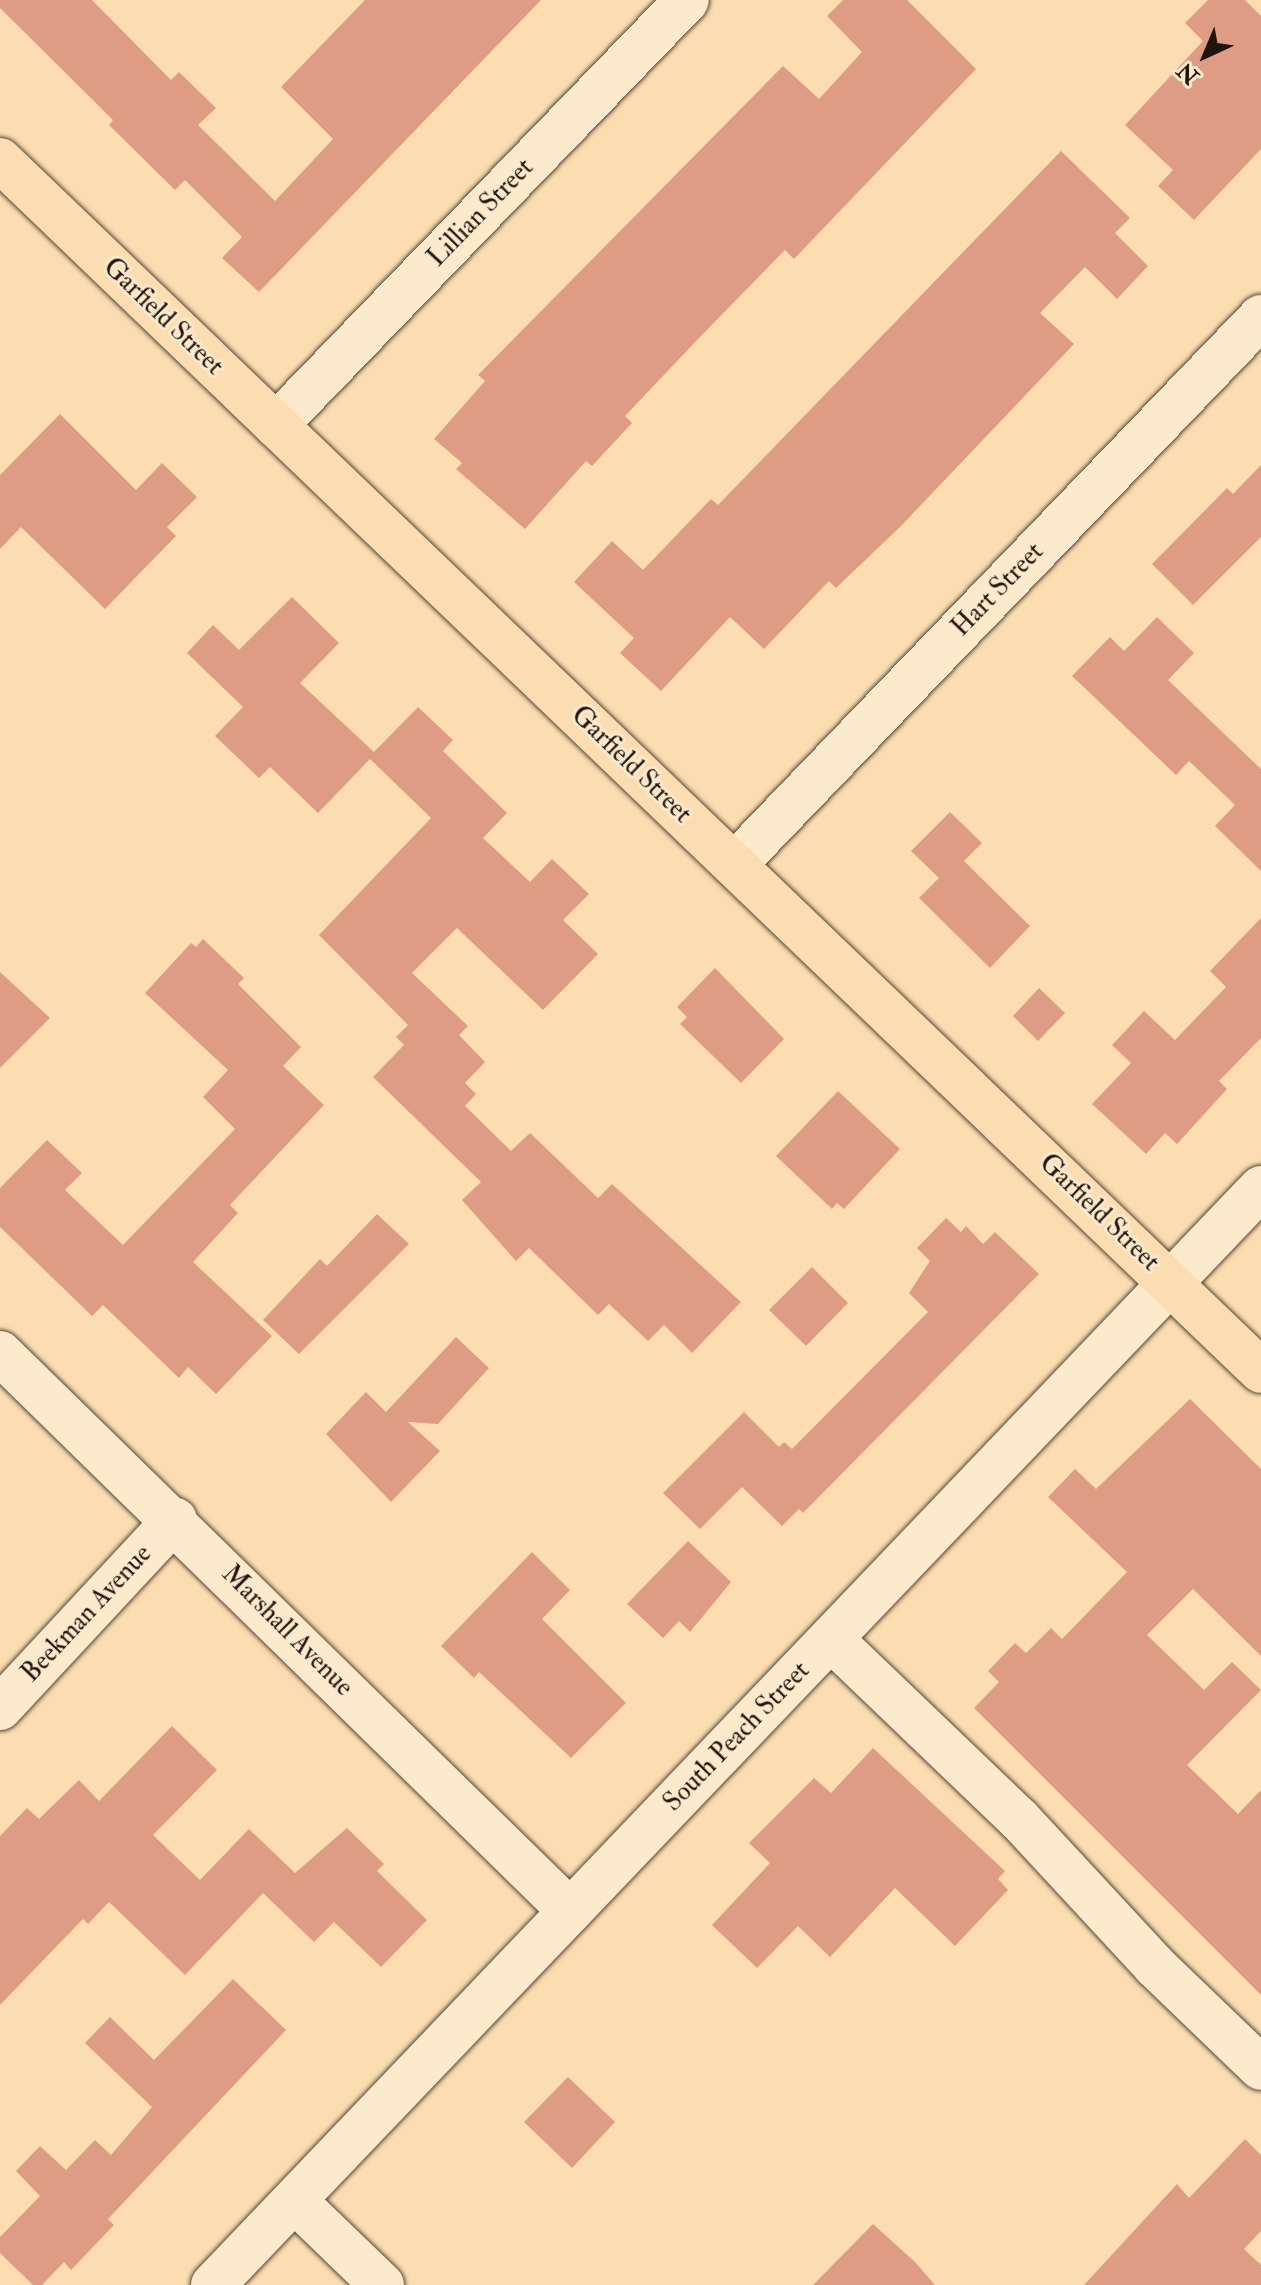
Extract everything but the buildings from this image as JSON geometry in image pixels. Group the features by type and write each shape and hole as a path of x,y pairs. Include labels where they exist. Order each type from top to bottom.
{"main road":[{"name":"Garfield Street","path":"0,160 1261,1371"}],"street":[{"name":"Lillian Street","path":"276,425 687,0"},
{"name":"Hart Street","path":"735,864 1261,317"},
{"name":"South Peach Street","path":"213,2285 1261,1188"},
{"name":"Marshall Avenue","path":"0,1353 175,1520 570,1911"},
{"name":"Beekman Avenue","path":"0,1708 175,1520"},
{"path":"831,1639 1019,1819 1155,1966 1261,2068"},
{"path":"295,2201 382,2285"}]}
